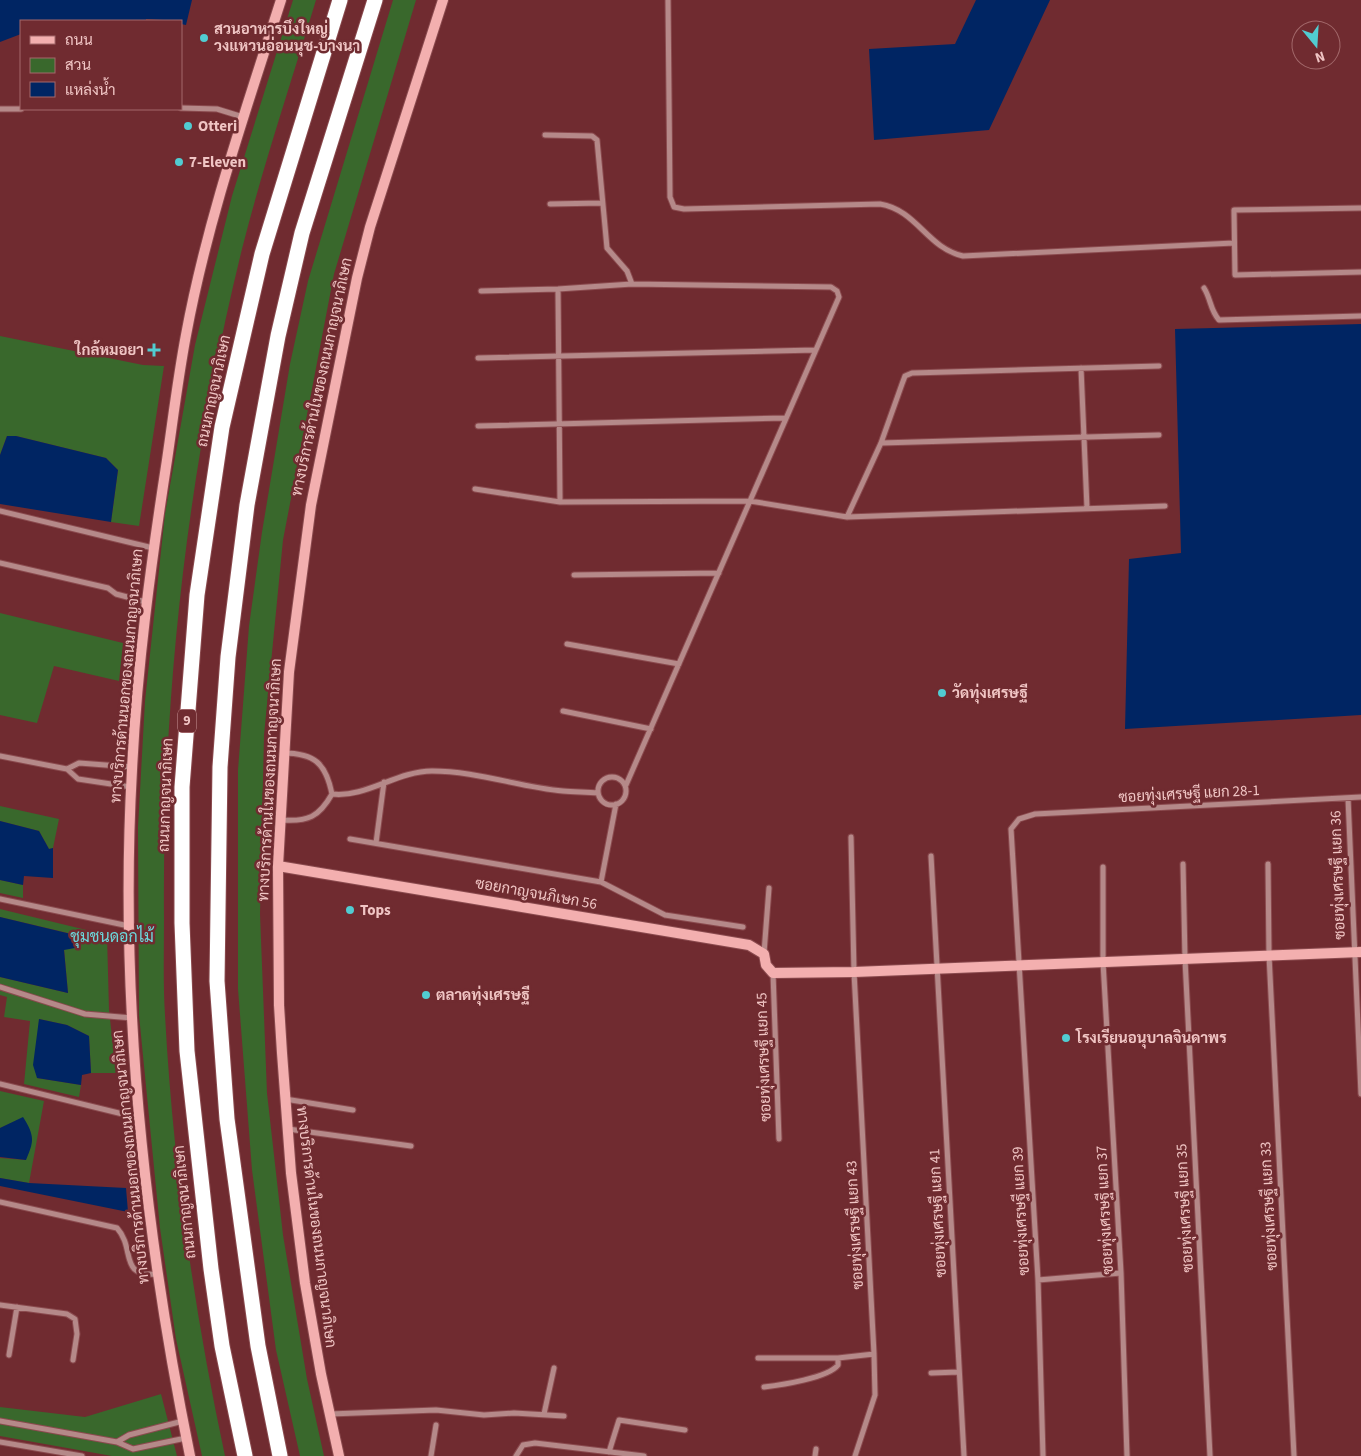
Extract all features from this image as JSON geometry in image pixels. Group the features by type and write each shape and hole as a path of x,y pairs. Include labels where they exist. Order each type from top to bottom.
{"highway":[{"name":"ถนนกาญจนาภิเษก","path":"245,1456 222,1346 210,1269 186,1051 182,923 182,786 197,595 222,428 262,254 340,0"},
{"path":"280,1456 258,1346 227,1118 217,982 220,767 228,658 247,505 278,336 302,234 374,0"}],"main road":[{"name":"ทางบริการด้านนอกของถนนกาญจนาภิเษก","path":"190,1456 158,1274 139,1118 132,1018 130,926 132,767 146,602 186,334 210,233 243,117 281,0"},
{"name":"ทางบริการด้านในของถนนกาญจนาภิเษก","path":"339,1456 310,1318 287,1129 279,1005 278,866 283,753 289,672 311,505 356,278 370,227 443,0"},
{"name":"ซอยกาญจนภิเษก 56","path":"278,866 748,945 764,954"},
{"path":"764,954 766,965 773,973 854,972 1357,952"}],"street":[{"path":"668,0 670,197 674,207 684,209 861,204 894,206 904,211 942,249 963,256 1234,243"},
{"path":"182,108 217,109 243,117"},
{"path":"0,109 20,109"},
{"path":"545,135 592,136 598,143 607,248 627,271 632,284"},
{"path":"550,204 602,203"},
{"path":"1361,208 1234,210 1235,275 1361,272"},
{"path":"481,291 558,289 632,284 832,287 837,291 839,297 626,785 624,798 616,804 601,882"},
{"path":"1204,288 1211,298 1212,312 1219,320 1361,316"},
{"path":"558,289 560,502"},
{"path":"478,358 816,350"},
{"path":"847,517 881,442 902,384 906,376 912,372 1159,366"},
{"path":"1081,368 1087,508"},
{"path":"478,426 786,418"},
{"path":"881,442 1159,435"},
{"path":"475,489 560,502 750,501 847,517 1164,506"},
{"path":"0,511 153,548"},
{"path":"0,563 108,588 116,594 146,602"},
{"path":"574,575 719,573"},
{"path":"568,644 680,664"},
{"path":"563,711 651,729"},
{"path":"280,820 295,821 310,818 323,810 332,794 328,776 319,761 297,753 283,753"},
{"path":"0,756 67,770 78,779 131,787"},
{"path":"67,770 79,763 132,767"},
{"path":"332,794 344,795 400,776 430,771 465,773 563,791 598,793"},
{"path":"616,804 602,802 598,793 601,781 611,776 621,779 626,785"},
{"path":"376,843 384,782"},
{"name":"ซอยทุ่งเศรษฐี แยก 28-1","path":"1019,820 1035,814 1361,797"},
{"name":"ซอยทุ่งเศรษฐี แยก 36","path":"1348,798 1357,952 1361,1094"},
{"name":"ซอยทุ่งเศรษฐี แยก 39","path":"1019,820 1011,829 1038,1280 1043,1456"},
{"name":"ซอยทุ่งเศรษฐี แยก 43","path":"851,837 854,972 875,1395 855,1456"},
{"path":"350,839 601,882 665,915 744,927"},
{"name":"ซอยทุ่งเศรษฐี แยก 41","path":"931,856 964,1456"},
{"name":"ซอยทุ่งเศรษฐี แยก 35","path":"1183,864 1185,959 1210,1456"},
{"name":"ซอยทุ่งเศรษฐี แยก 33","path":"1268,864 1269,956 1294,1456"},
{"name":"ซอยทุ่งเศรษฐี แยก 37","path":"1103,867 1103,962 1121,1273 1127,1456"},
{"path":"764,954 768,888"},
{"path":"0,899 130,926"},
{"name":"ซอยทุ่งเศรษฐี แยก 45","path":"773,973 779,1140"},
{"path":"0,987 85,1014 132,1018"},
{"path":"0,1084 139,1118"},
{"path":"285,1099 353,1110"},
{"path":"287,1129 411,1146"},
{"path":"0,1202 117,1228 124,1239 131,1266 135,1271 144,1275 158,1274"},
{"path":"1038,1280 1121,1273"},
{"path":"0,1305 67,1314 75,1319 77,1334 73,1360"},
{"path":"9,1355 17,1307"},
{"path":"758,1358 838,1358 874,1354"},
{"path":"764,1388 830,1372 838,1365 838,1358"},
{"path":"544,1414 554,1368"},
{"path":"931,1373 959,1372"},
{"path":"330,1414 436,1410 498,1416 514,1413 564,1416"},
{"path":"610,1452 619,1420 685,1430"},
{"path":"0,1421 117,1442 133,1449 186,1438"},
{"path":"117,1442 129,1434 183,1421"},
{"path":"432,1456 436,1425"},
{"path":"0,1442 82,1456"},
{"path":"516,1456 523,1445 534,1443 644,1456"},
{"path":"815,1456 816,1449"}],"green space":[{"path":"293,0 316,0 259,187 223,331 193,498 182,581 168,750 165,834 164,1003 173,1126 186,1237 204,1347 225,1456 202,1456 176,1339 160,1228 139,1015 138,827 145,701 165,514 195,345 232,196"},
{"path":"393,0 416,0 334,274 283,540 264,735 260,914 267,1093 283,1235 307,1379 324,1456 300,1456 276,1350 252,1170 238,989 238,770 249,626 262,532 290,364 308,281"},
{"path":"0,336 143,365 164,366 139,526 111,522 118,470 106,458 16,436 7,436 0,455"},
{"path":"0,613 123,643 119,681 54,666 37,723 0,715"},
{"path":"0,806 59,819 53,848 49,849 39,831 0,821"},
{"path":"0,880 23,885 23,898 0,893"},
{"path":"0,909 107,935 109,1010 116,1073 91,1073 89,1036 67,1025 39,1019 37,1078 81,1085 79,1097 24,1084 30,1021 4,1017 7,997 0,995 0,977 68,993 64,949 72,934 0,917"},
{"path":"0,1091 44,1101 29,1183 0,1178 0,1158 26,1160 23,1118 0,1128"},
{"path":"161,1394 177,1456 112,1456 0,1436 0,1407 85,1417"}],"water":[{"path":"0,0 192,0 186,25 182,24 182,20 20,20 20,34 0,42"},
{"path":"976,0 1050,0 989,130 874,140 869,49 955,44"},
{"path":"1361,324 1361,715 1125,729 1129,559 1181,553 1175,329"},
{"path":"7,436 16,436 106,458 118,470 111,522 0,504 0,455"},
{"path":"0,821 39,831 49,849 53,848 53,878 24,876 23,885 0,880"},
{"path":"0,917 71,934 75,948 64,950 68,993 0,977"},
{"path":"39,1019 67,1025 89,1036 91,1073 82,1075 81,1085 37,1078 33,1065"},
{"path":"23,1117 30,1129 32,1138 31,1148 26,1160 0,1157 0,1128"},
{"path":"0,1178 29,1183 126,1188 128,1212 0,1186"}],"place":[{"name":"สวนอาหารบึงใหญ่ วงแหวนอ่อนนุช-บางนา","path":"204,38"},
{"name":"Otteri","path":"188,126"},
{"name":"7-Eleven","path":"179,162"},
{"name":"ใกล้หมอยา","path":"154,350"},
{"name":"วัดทุ่งเศรษฐี","path":"942,693"},
{"name":"Tops","path":"350,910"},
{"name":"ตลาดทุ่งเศรษฐี","path":"426,995"},
{"name":"โรงเรียนอนุบาลจินดาพร","path":"1066,1038"}],"district":[{"name":"ชุมชนดอกไม้","path":"112,937"}]}
